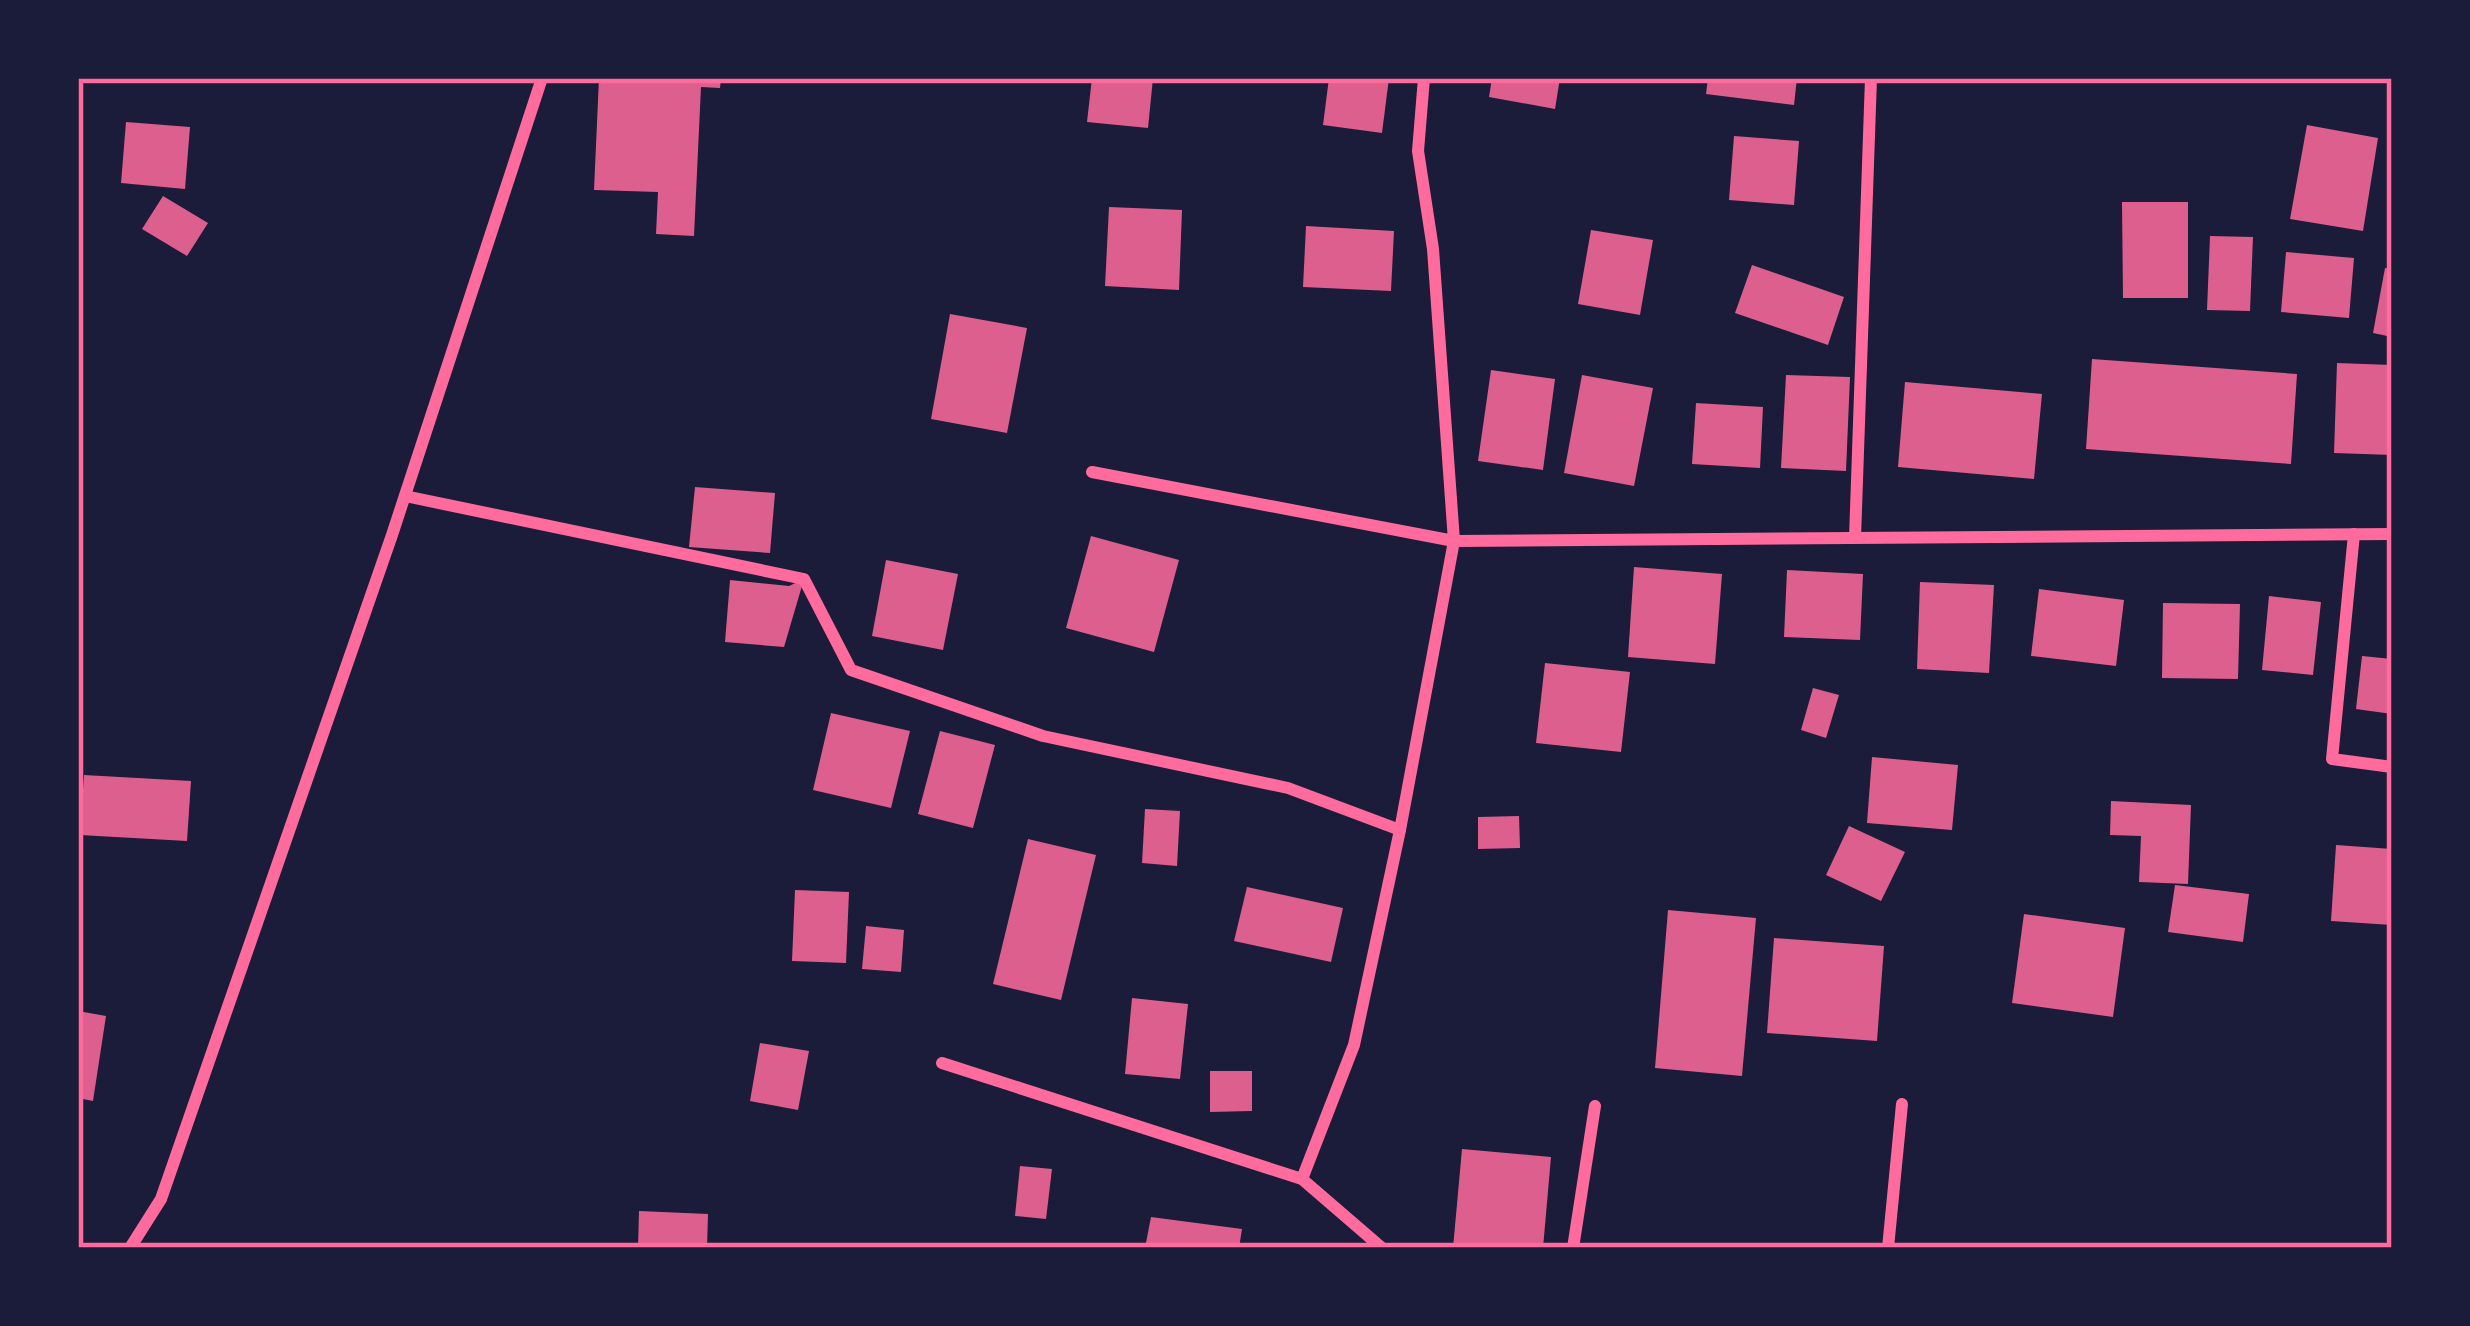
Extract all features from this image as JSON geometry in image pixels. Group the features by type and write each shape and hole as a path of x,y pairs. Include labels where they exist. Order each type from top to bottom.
{"street":[{"path":"130,1248 161,1199 405,496 542,78"},
{"path":"1302,1179 1354,1045 1454,541 1433,249 1418,152 1424,78"},
{"path":"1855,538 1871,78"},
{"path":"1092,472 1454,541 2392,534"},
{"path":"405,496 803,579 850,670 1043,736 1288,788 1400,830"},
{"path":"2354,534 2332,759 2392,767"},
{"path":"942,1063 1302,1179 1382,1248"},
{"path":"1888,1248 1902,1104"},
{"path":"1573,1248 1595,1106"}],"building":[{"path":"599,78 721,78 720,88 701,87 694,236 656,234 658,192 594,190"},
{"path":"1092,78 1153,78 1148,128 1087,122"},
{"path":"1329,78 1389,78 1382,133 1323,125"},
{"path":"1492,78 1560,78 1555,109 1489,97"},
{"path":"1708,78 1797,78 1794,105 1706,94"},
{"path":"126,122 190,127 185,189 121,183"},
{"path":"2307,125 2378,138 2363,231 2290,219"},
{"path":"1734,136 1799,141 1794,205 1729,200"},
{"path":"163,196 208,223 187,256 142,229"},
{"path":"2122,202 2188,202 2188,298 2123,298"},
{"path":"1109,207 1182,210 1179,290 1105,286"},
{"path":"1306,226 1394,231 1391,291 1303,287"},
{"path":"1591,230 1653,240 1640,315 1578,304"},
{"path":"2210,236 2253,237 2250,311 2207,310"},
{"path":"2286,252 2354,258 2349,318 2281,312"},
{"path":"1752,265 1844,297 1828,345 1735,313"},
{"path":"2385,268 2392,269 2392,337 2373,333"},
{"path":"950,314 1027,328 1007,433 931,419"},
{"path":"2092,359 2297,374 2291,464 2086,449"},
{"path":"2337,363 2392,365 2392,455 2334,453"},
{"path":"1491,370 1555,379 1543,470 1478,461"},
{"path":"1582,375 1653,388 1634,486 1564,473"},
{"path":"1786,375 1850,377 1846,471 1781,468"},
{"path":"1905,382 2042,394 2034,479 1898,467"},
{"path":"1696,403 1763,407 1760,468 1692,464"},
{"path":"695,487 775,493 770,553 689,547"},
{"path":"1091,536 1179,560 1154,652 1066,628"},
{"path":"886,560 958,574 943,650 872,636"},
{"path":"1634,567 1722,574 1715,664 1628,657"},
{"path":"1787,570 1863,574 1860,640 1784,637"},
{"path":"804,579 784,647 725,642 730,580 789,586"},
{"path":"1920,582 1994,585 1989,673 1917,669"},
{"path":"2039,589 2124,600 2116,666 2031,656"},
{"path":"2269,596 2321,602 2313,675 2262,670"},
{"path":"2163,603 2240,604 2238,679 2162,678"},
{"path":"2362,656 2392,659 2392,714 2356,709"},
{"path":"1545,663 1630,672 1621,752 1536,743"},
{"path":"1813,688 1839,695 1826,738 1801,730"},
{"path":"831,713 910,731 891,808 813,790"},
{"path":"940,731 995,745 973,828 918,814"},
{"path":"1872,757 1958,765 1952,830 1867,823"},
{"path":"84,775 191,781 187,841 80,835"},
{"path":"2111,801 2191,805 2188,884 2139,882 2141,836 2110,835"},
{"path":"1145,809 1180,811 1177,866 1142,863"},
{"path":"1519,816 1520,848 1478,849 1478,817"},
{"path":"1849,826 1905,852 1881,901 1826,875"},
{"path":"1028,839 1096,855 1061,1000 993,984"},
{"path":"2336,845 2392,849 2392,925 2331,921"},
{"path":"2175,885 2249,894 2243,942 2168,932"},
{"path":"1247,887 1343,908 1331,962 1234,941"},
{"path":"795,890 849,892 846,963 792,961"},
{"path":"1668,910 1756,918 1742,1076 1655,1068"},
{"path":"2024,914 2125,928 2113,1017 2012,1003"},
{"path":"866,926 904,930 901,972 862,969"},
{"path":"1774,938 1884,946 1877,1041 1767,1033"},
{"path":"1132,998 1188,1004 1180,1079 1125,1074"},
{"path":"78,1011 106,1016 93,1101 78,1098"},
{"path":"760,1043 809,1051 798,1110 750,1101"},
{"path":"1210,1071 1252,1071 1252,1111 1210,1112"},
{"path":"1462,1149 1551,1157 1543,1248 1453,1248"},
{"path":"1020,1166 1052,1169 1046,1219 1015,1216"},
{"path":"639,1211 708,1214 707,1248 638,1248"},
{"path":"1151,1217 1242,1229 1239,1248 1145,1248"}]}
